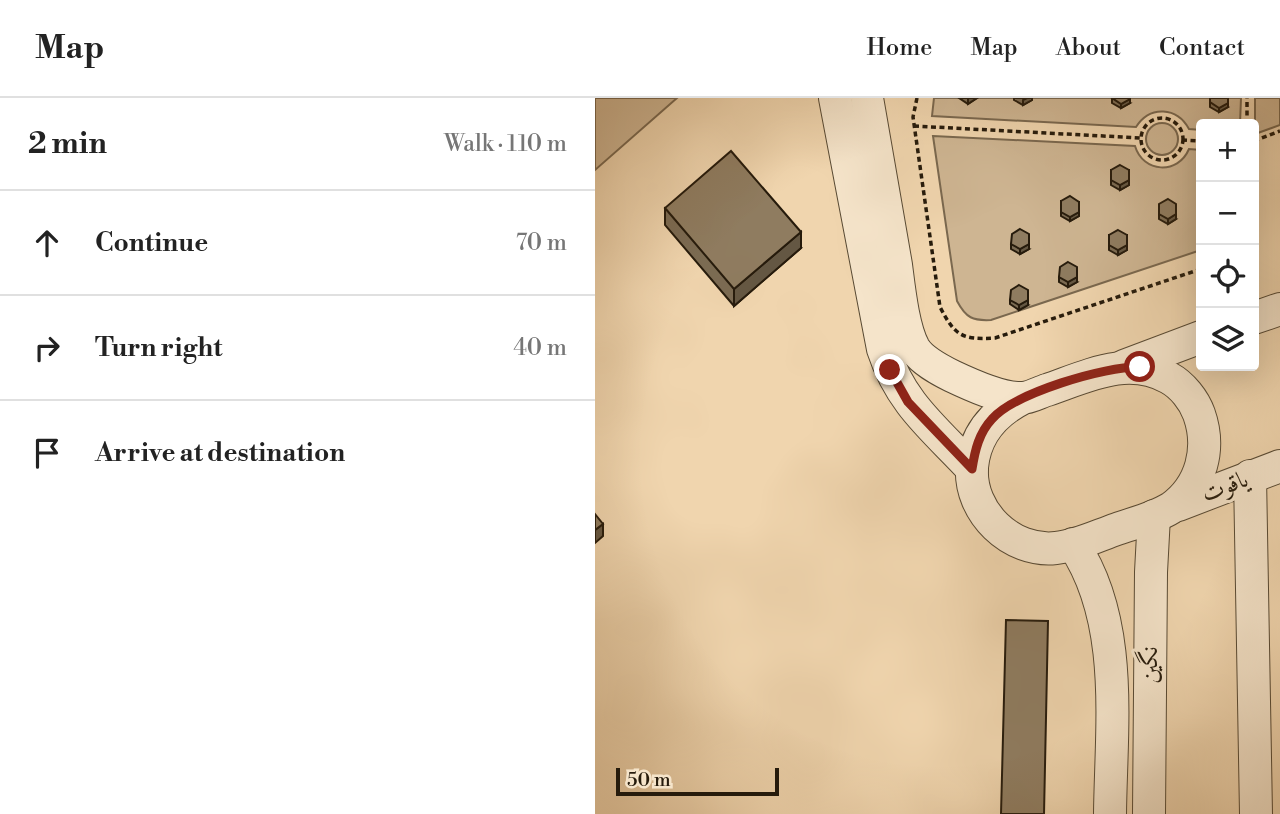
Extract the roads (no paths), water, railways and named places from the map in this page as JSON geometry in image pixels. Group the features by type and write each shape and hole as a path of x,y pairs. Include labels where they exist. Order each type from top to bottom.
{"street":[{"path":"835,98 883,349 890,370 908,402 972,469"},
{"path":"867,98 903,310 915,349 936,368 970,385 1023,398"},
{"path":"1259,316 1280,309"},
{"path":"1121,366 1158,372 1174,381 1187,394 1197,410 1204,436 1202,464 1195,481 1184,496 1162,512 1073,544 1056,548 1037,547 1003,533 979,505 972,469 975,450 982,433 993,418 1007,406 1023,398 1196,339"},
{"name":"یاقوت","path":"1162,512 1280,466"},
{"path":"1250,476 1256,814"},
{"name":"نگین","path":"1149,814 1151,572 1162,512"},
{"name":"نگین","path":"1073,544 1093,579 1105,617 1111,665 1110,814"}]}
